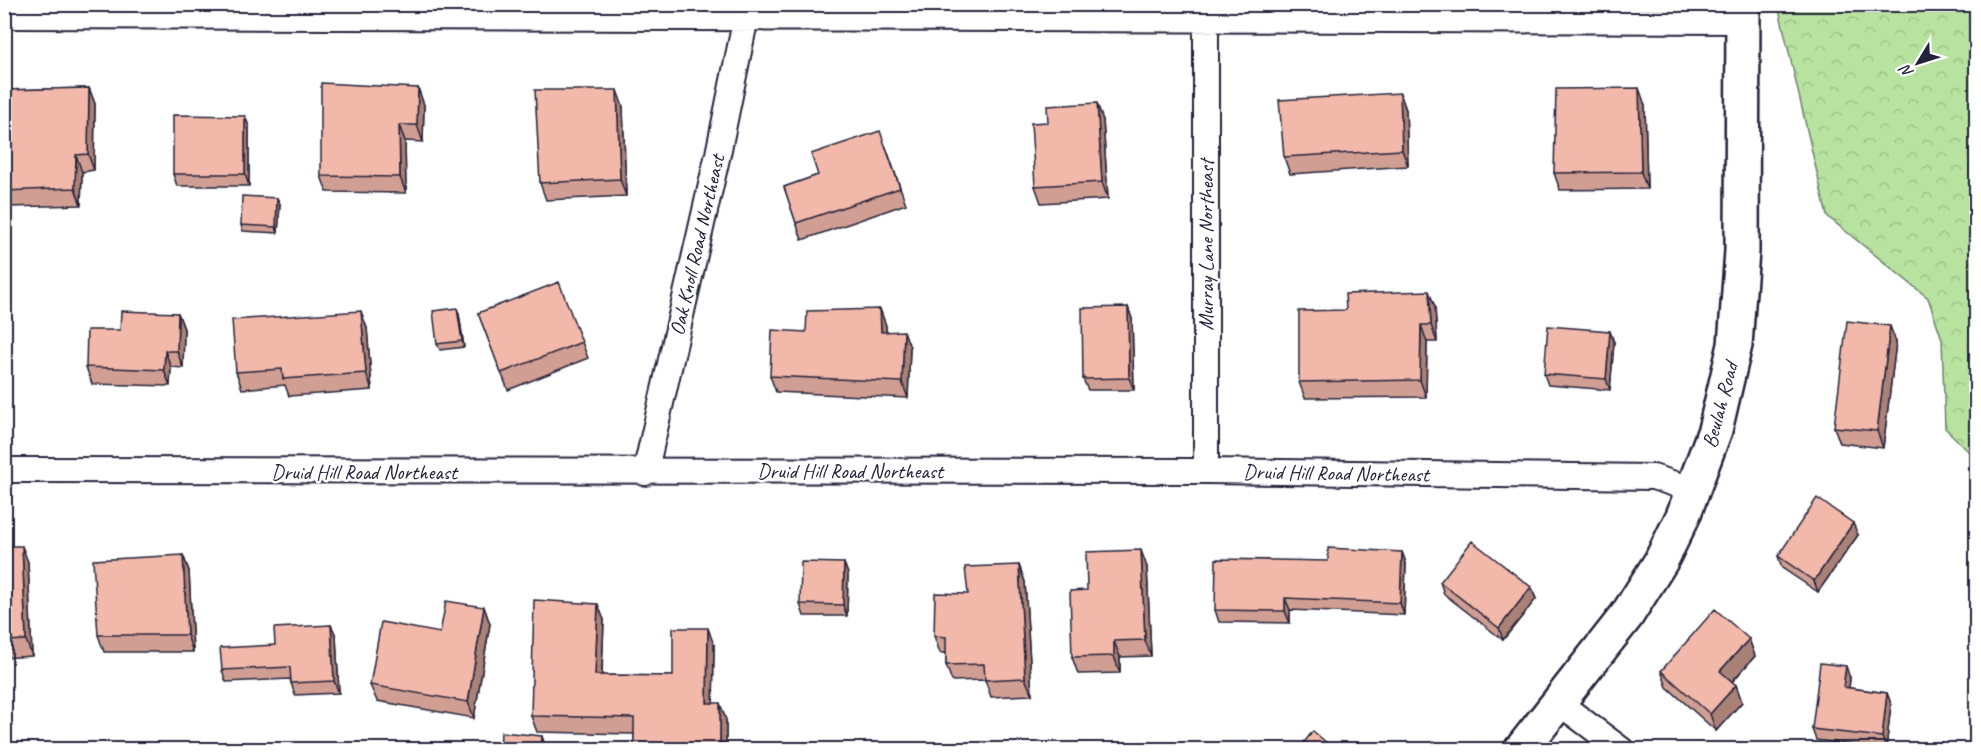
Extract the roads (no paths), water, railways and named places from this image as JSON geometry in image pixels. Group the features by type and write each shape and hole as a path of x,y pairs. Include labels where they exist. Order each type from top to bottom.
{"main road":[{"name":"Beulah Road","path":"1521,750 1627,615 1661,561 1694,490 1718,421 1735,345 1742,251 1743,13"}],"street":[{"path":"4,16 1206,18 1743,13"},
{"name":"Oak Knoll Road Northeast","path":"645,473 718,154 746,17"},
{"name":"Murray Lane Northeast","path":"1206,18 1206,471"},
{"name":"Druid Hill Road Northeast","path":"4,470 645,473 1206,471 1653,477 1694,490"},
{"path":"1559,703 1622,750"}]}
